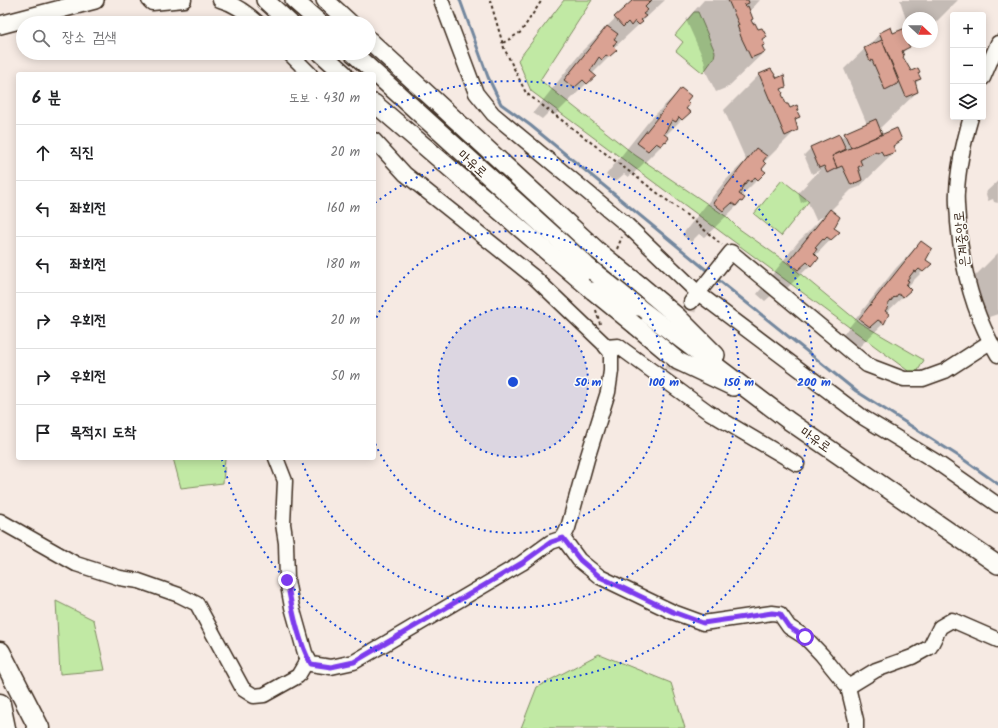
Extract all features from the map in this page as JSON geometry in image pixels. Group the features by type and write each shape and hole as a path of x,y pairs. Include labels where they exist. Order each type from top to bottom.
{"highway":[{"path":"0,652 39,728"},
{"path":"10,670 23,728"},
{"path":"0,704 5,728"}],"main road":[{"path":"0,13 50,0"},
{"path":"34,16 95,0"},
{"path":"254,0 270,5 282,16"},
{"path":"294,0 312,16"},
{"path":"326,0 343,16"},
{"path":"338,0 346,16"},
{"path":"0,25 16,21"},
{"path":"376,46 598,250 678,317 764,402"},
{"path":"329,60 342,72"},
{"name":"마유로","path":"361,60 374,72"},
{"name":"마유로","path":"376,74 594,272 638,307 764,402 998,565"},
{"path":"376,104 593,291 678,361 764,402"}],"street":[{"path":"149,0 152,3 184,0"},
{"path":"220,0 230,3 250,16"},
{"path":"441,0 476,93 493,114 627,225 696,295 864,418 935,461 998,505"},
{"path":"986,71 998,43"},
{"path":"295,60 308,72"},
{"name":"은계중앙로","path":"970,120 962,157 957,191 960,240 964,272 975,310 998,356"},
{"path":"277,460 285,481 283,524 286,543 287,580 292,607 305,654 311,664 331,667 354,662 522,563 551,542 563,538 568,528 589,451 608,392 611,371 611,353 535,278 405,174 376,142"},
{"path":"696,295 727,256 755,274 867,364 904,379 923,379 945,371 990,342"},
{"path":"606,347 618,346 669,376 707,411 797,464"},
{"path":"0,522 76,564 120,578 139,581 179,595 197,604 243,689 254,696 264,694 298,676 308,659"},
{"path":"563,538 580,560 600,577 681,615 703,623 772,613 780,614 789,627 805,637 822,655 848,688 856,720 856,728"},
{"path":"848,688 876,670 912,657 930,647 940,627 952,620 998,640"}],"path":[{"path":"490,0 503,43 526,93 687,215 727,256"},
{"path":"503,43 521,32 542,0"}],"green space":[{"path":"564,0 592,0 540,80 635,155 727,217 738,228 786,262 860,323 924,360 915,376 531,91 518,60"},
{"path":"694,12 698,12 715,52 714,58 703,73 676,51 683,42 675,35"},
{"path":"782,180 809,201 781,236 754,214"},
{"path":"174,460 225,460 223,483 181,488"},
{"path":"56,601 94,620 105,670 60,674"},
{"path":"599,654 671,683 685,728 521,728 537,687"}],"building":[{"path":"633,0 652,0 645,7 648,10 643,14 646,16 641,20 643,22 639,25 635,21 631,26 628,22 623,27 614,17"},
{"path":"728,0 748,0 749,3 744,5 746,7 748,6 753,19 751,20 753,24 755,23 758,29 762,28 767,37 762,39 765,45 762,46 765,52 751,58 741,37 737,25 739,25"},
{"path":"607,26 618,34 614,39 617,41 613,46 617,50 609,57 606,55 602,60 599,57 590,71 596,76 587,84 583,80 574,88 564,80"},
{"path":"891,27 893,33 902,29 902,48 908,48 902,51 903,57 911,71 918,68 920,72 918,73 921,79 915,81 918,92 906,97 879,33"},
{"path":"882,40 899,83 885,90 872,60 870,61 864,48"},
{"path":"771,69 777,78 784,75 786,87 781,89 786,104 788,104 790,108 797,105 799,110 797,111 800,117 795,119 798,130 785,136 759,74"},
{"path":"681,88 691,96 687,101 690,104 686,109 691,112 682,120 679,117 676,122 672,120 664,134 669,138 666,142 665,141 661,146 656,143 648,151 637,143"},
{"path":"876,119 882,134 851,148 844,133"},
{"path":"897,128 902,140 893,146 896,152 884,156 881,151 877,153 876,151 860,160 862,165 858,167 862,180 851,185 842,166 837,168 832,156"},
{"path":"839,134 846,149 832,156 837,168 827,173 824,166 819,168 810,147"},
{"path":"756,148 767,156 763,161 766,164 762,169 766,172 758,180 755,177 751,182 748,180 739,194 745,198 742,202 740,201 736,206 732,203 723,211 713,203"},
{"path":"830,209 840,217 834,228 840,232 831,240 827,237 824,240 823,239 815,248 817,249 814,253 819,258 816,262 815,261 811,266 807,262 798,270 788,262"},
{"path":"921,241 932,249 926,260 932,264 923,272 919,269 916,272 914,271 907,280 909,281 906,285 911,290 903,297 898,294 895,298 894,297 885,311 889,314 884,324 878,320 870,327 859,319"}],"waterway":[{"path":"460,0 488,77 501,104 530,125 710,273"},
{"path":"716,278 856,391 960,457 998,484"}],"tunnel":[{"path":"671,371 691,302"}],"route":[{"path":"287,580 292,607 305,654 311,664 331,667 354,662 417,623 522,563 551,542 563,538 580,560 600,577 673,612 703,623 772,613 780,614 789,627 805,637"}]}
